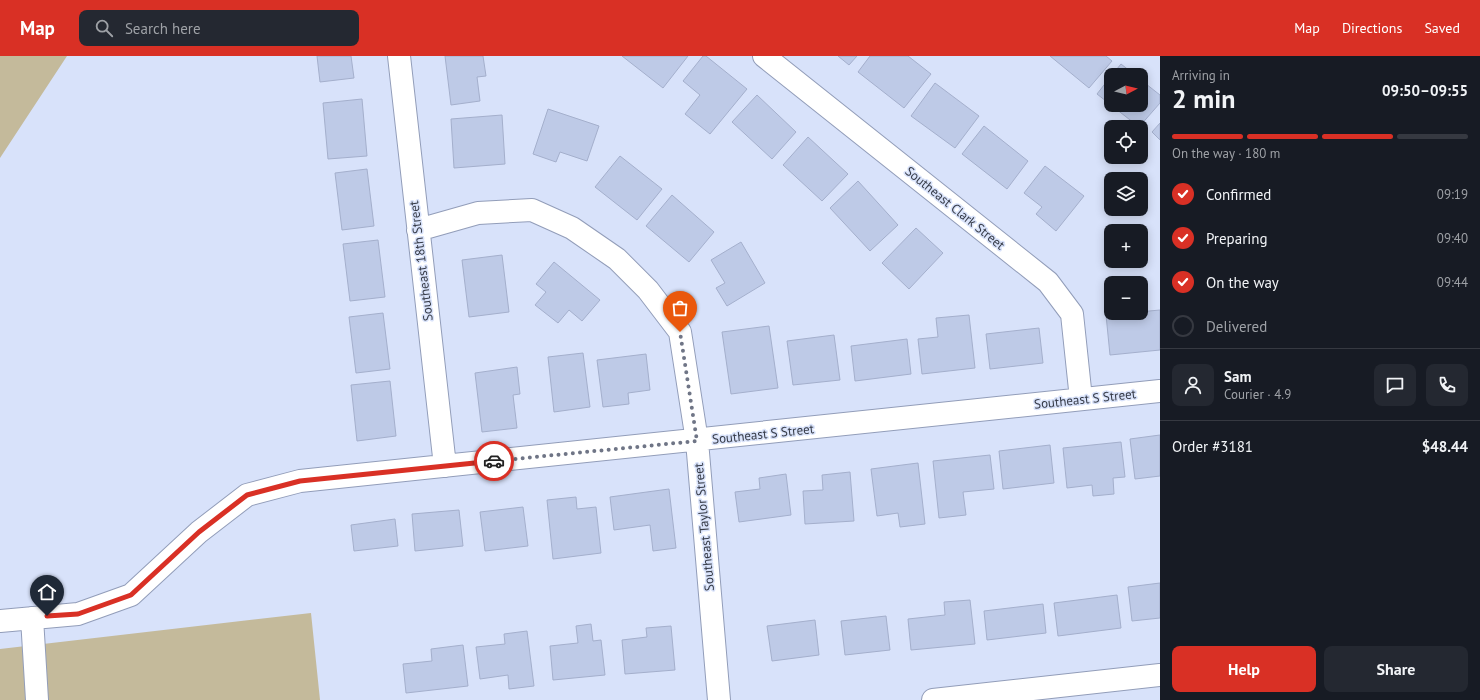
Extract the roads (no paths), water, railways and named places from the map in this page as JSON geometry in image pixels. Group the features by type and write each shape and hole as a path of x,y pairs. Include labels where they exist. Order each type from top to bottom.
{"street":[{"name":"Southeast 18th Street","path":"399,56 445,466"},
{"name":"Southeast Clark Street","path":"764,56 1048,282 1072,314 1081,399"},
{"name":"Southeast Taylor Street","path":"418,230 478,213 532,210 572,228 617,259 648,290 680,332 697,441 719,700"},
{"name":"Southeast S Street","path":"0,621 78,614 131,595 199,532 247,495 300,481 697,441 1160,391"},
{"path":"32,618 37,700"},
{"path":"933,700 995,697 1160,675"}]}
